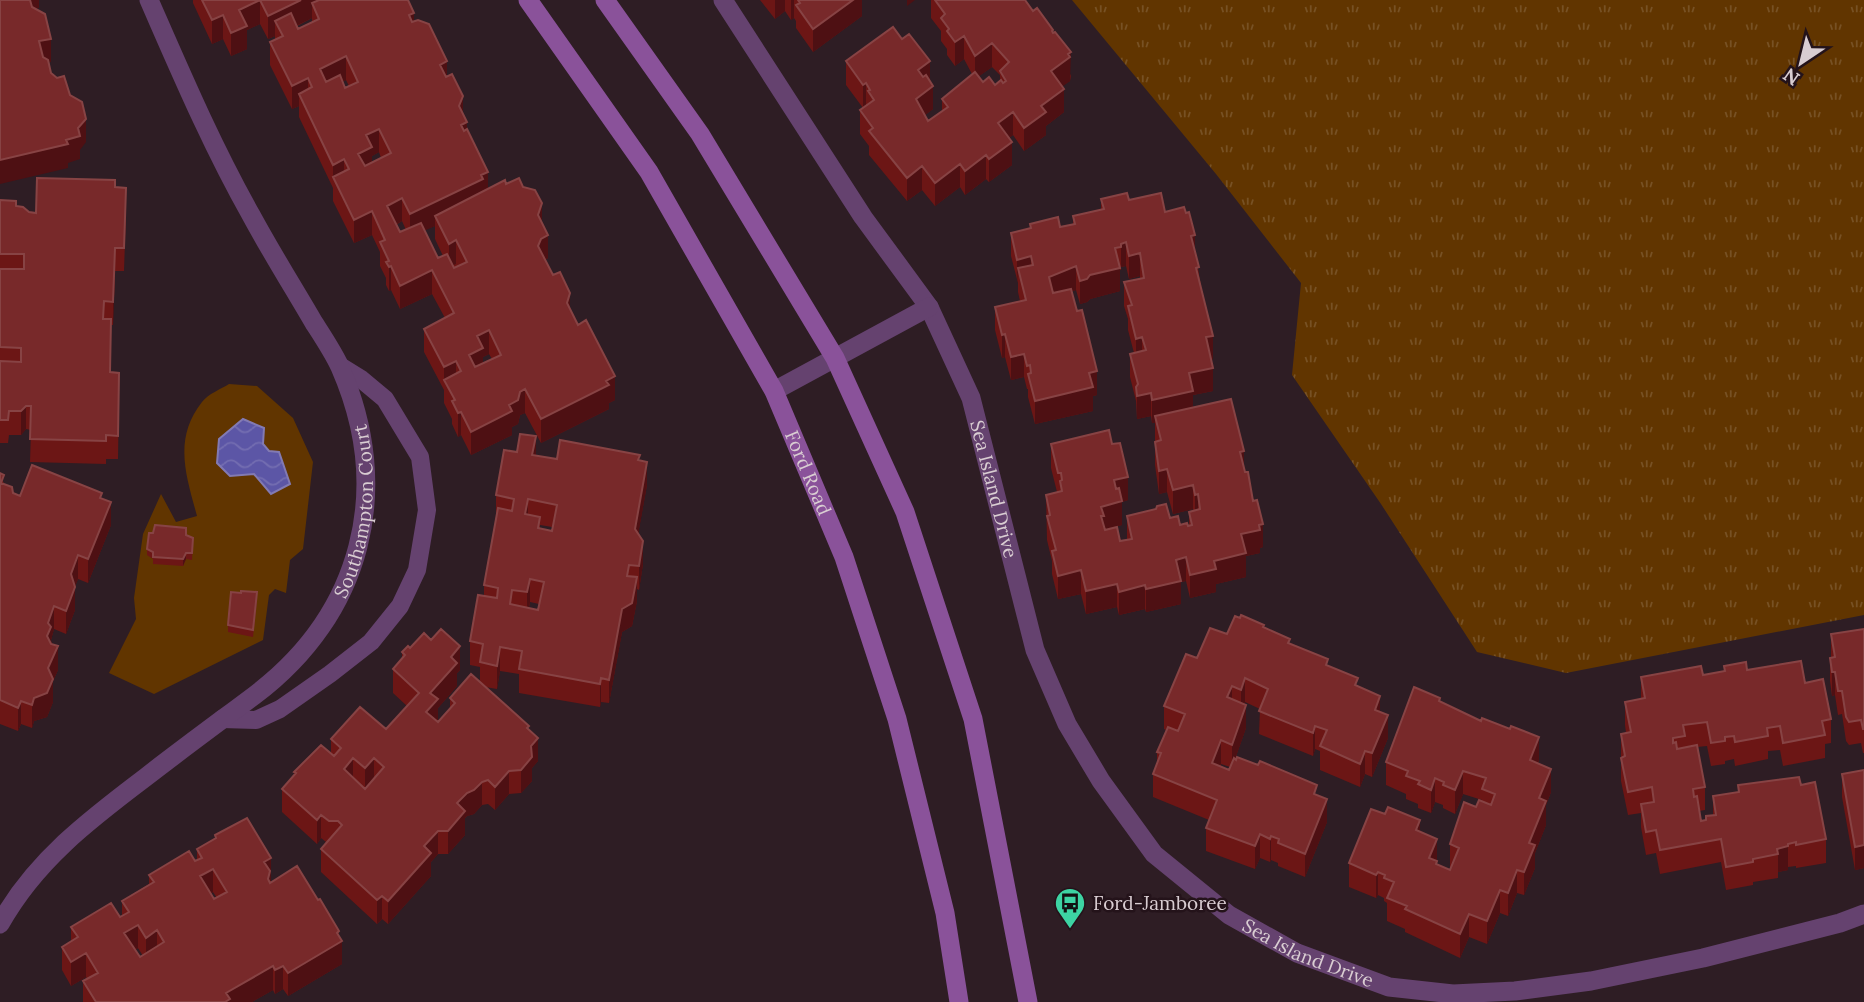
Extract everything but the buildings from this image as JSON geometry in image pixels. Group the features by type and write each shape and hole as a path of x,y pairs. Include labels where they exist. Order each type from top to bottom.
{"main road":[{"name":"Ford Road","path":"528,0 649,172 774,391 844,557 897,719 945,913 959,1002"},
{"path":"605,0 700,134 835,358 905,512 973,719 1028,1002"}],"street":[{"name":"Southampton Court","path":"0,925 11,904 43,862 81,826 294,662 327,619 346,583 362,531 367,478 361,424 340,366 214,148 149,0"},
{"name":"Sea Island Drive","path":"723,0 863,217 929,307 971,398 1035,650 1067,724 1101,781 1154,854 1229,915 1297,953 1389,987 1453,994 1515,991 1591,981 1703,958 1840,923 1864,914"},
{"path":"774,391 929,307"}],"lane":[{"path":"222,719 256,720 280,709 330,674 371,642 400,606 417,570 427,510 420,457 385,399 340,366"}],"green space":[{"path":"1072,0 1864,0 1864,615 1566,673 1477,652 1381,504 1292,375 1301,283 1216,174"},
{"path":"229,384 257,386 293,418 313,462 303,549 290,560 286,593 275,589 269,595 263,640 154,694 109,673 136,619 134,598 143,534 161,494 176,522 197,516 184,458 187,430 205,399"}],"water":[{"path":"243,419 264,428 263,444 269,451 279,452 290,484 271,494 254,474 230,476 217,463 219,439"}],"place":[{"name":"Ford-Jamboree","path":"1070,930"}]}
